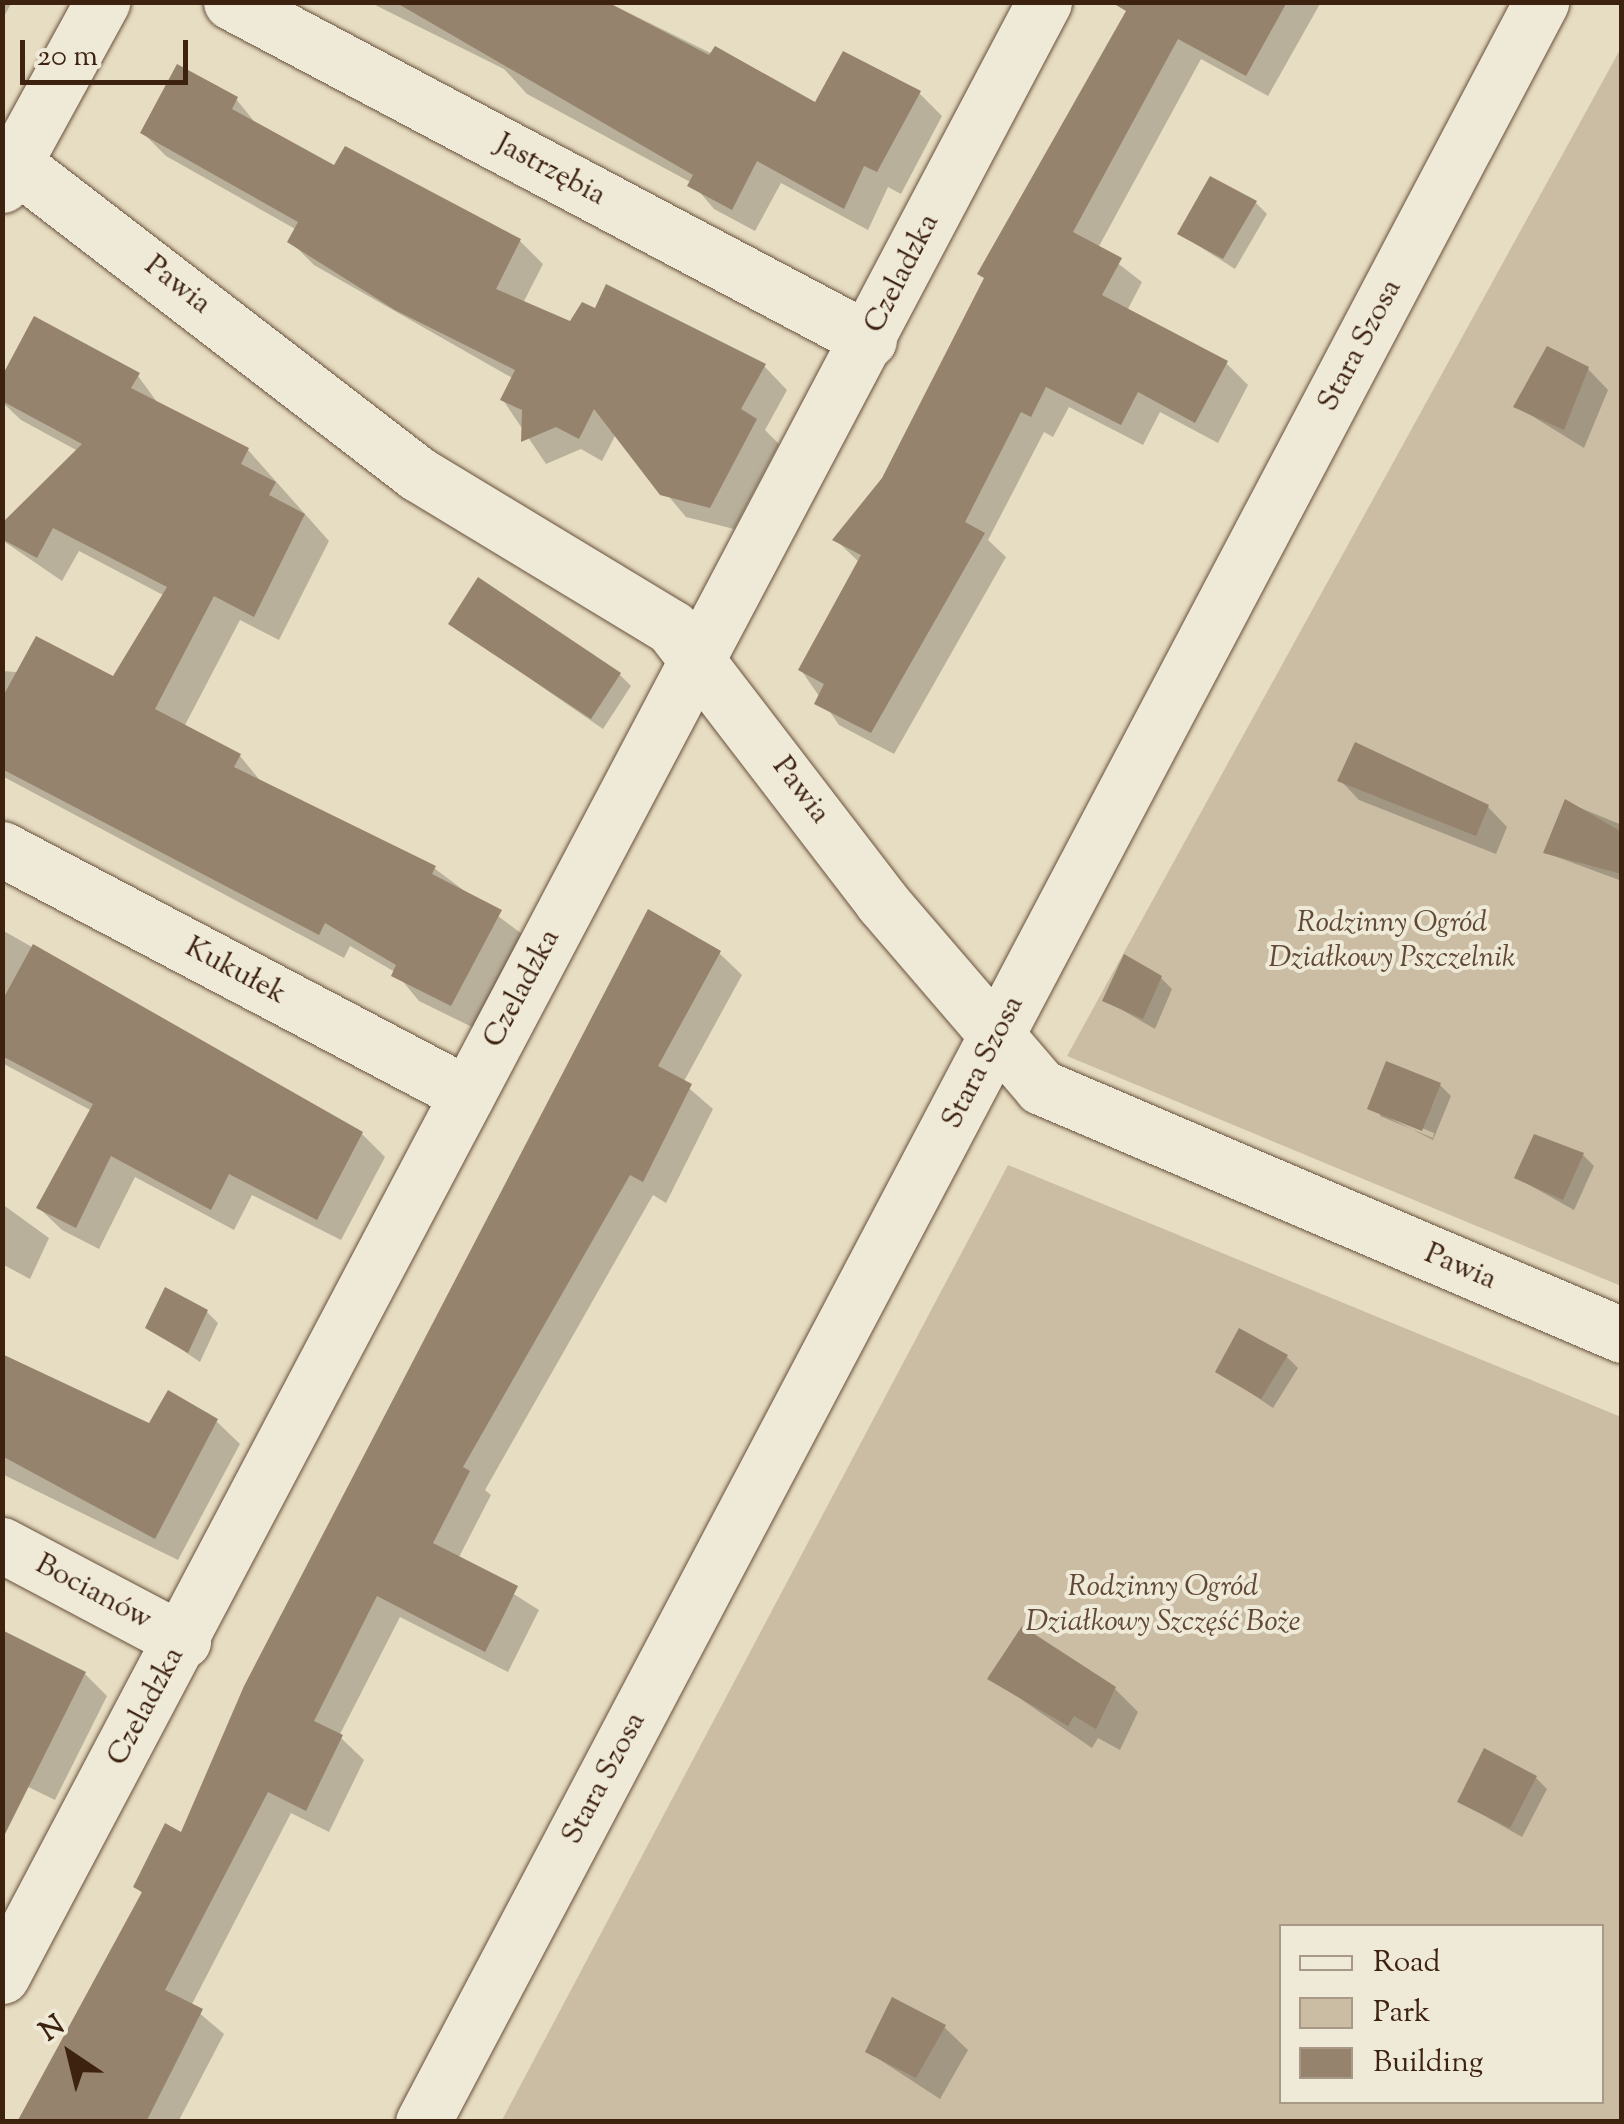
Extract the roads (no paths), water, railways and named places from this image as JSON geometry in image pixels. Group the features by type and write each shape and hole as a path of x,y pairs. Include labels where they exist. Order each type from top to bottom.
{"street":[{"path":"7,166 102,2"},
{"name":"Jastrzębia","path":"231,2 868,340"},
{"name":"Czeladzka","path":"2,1976 182,1642 1044,2"},
{"name":"Stara Szosa","path":"423,2122 1541,2"},
{"name":"Pawia","path":"7,166 418,474 672,628 700,658 995,1042 1073,1107 1622,1335"},
{"name":"Kukułek","path":"2,849 467,1094"},
{"name":"Bocianów","path":"2,1545 182,1642"}],"park label":[{"name":"Rodzinny Ogród Działkowy Pszczelnik","path":"1392,941"},
{"name":"Rodzinny Ogród Działkowy Szczęść Boże","path":"1163,1605"}]}
